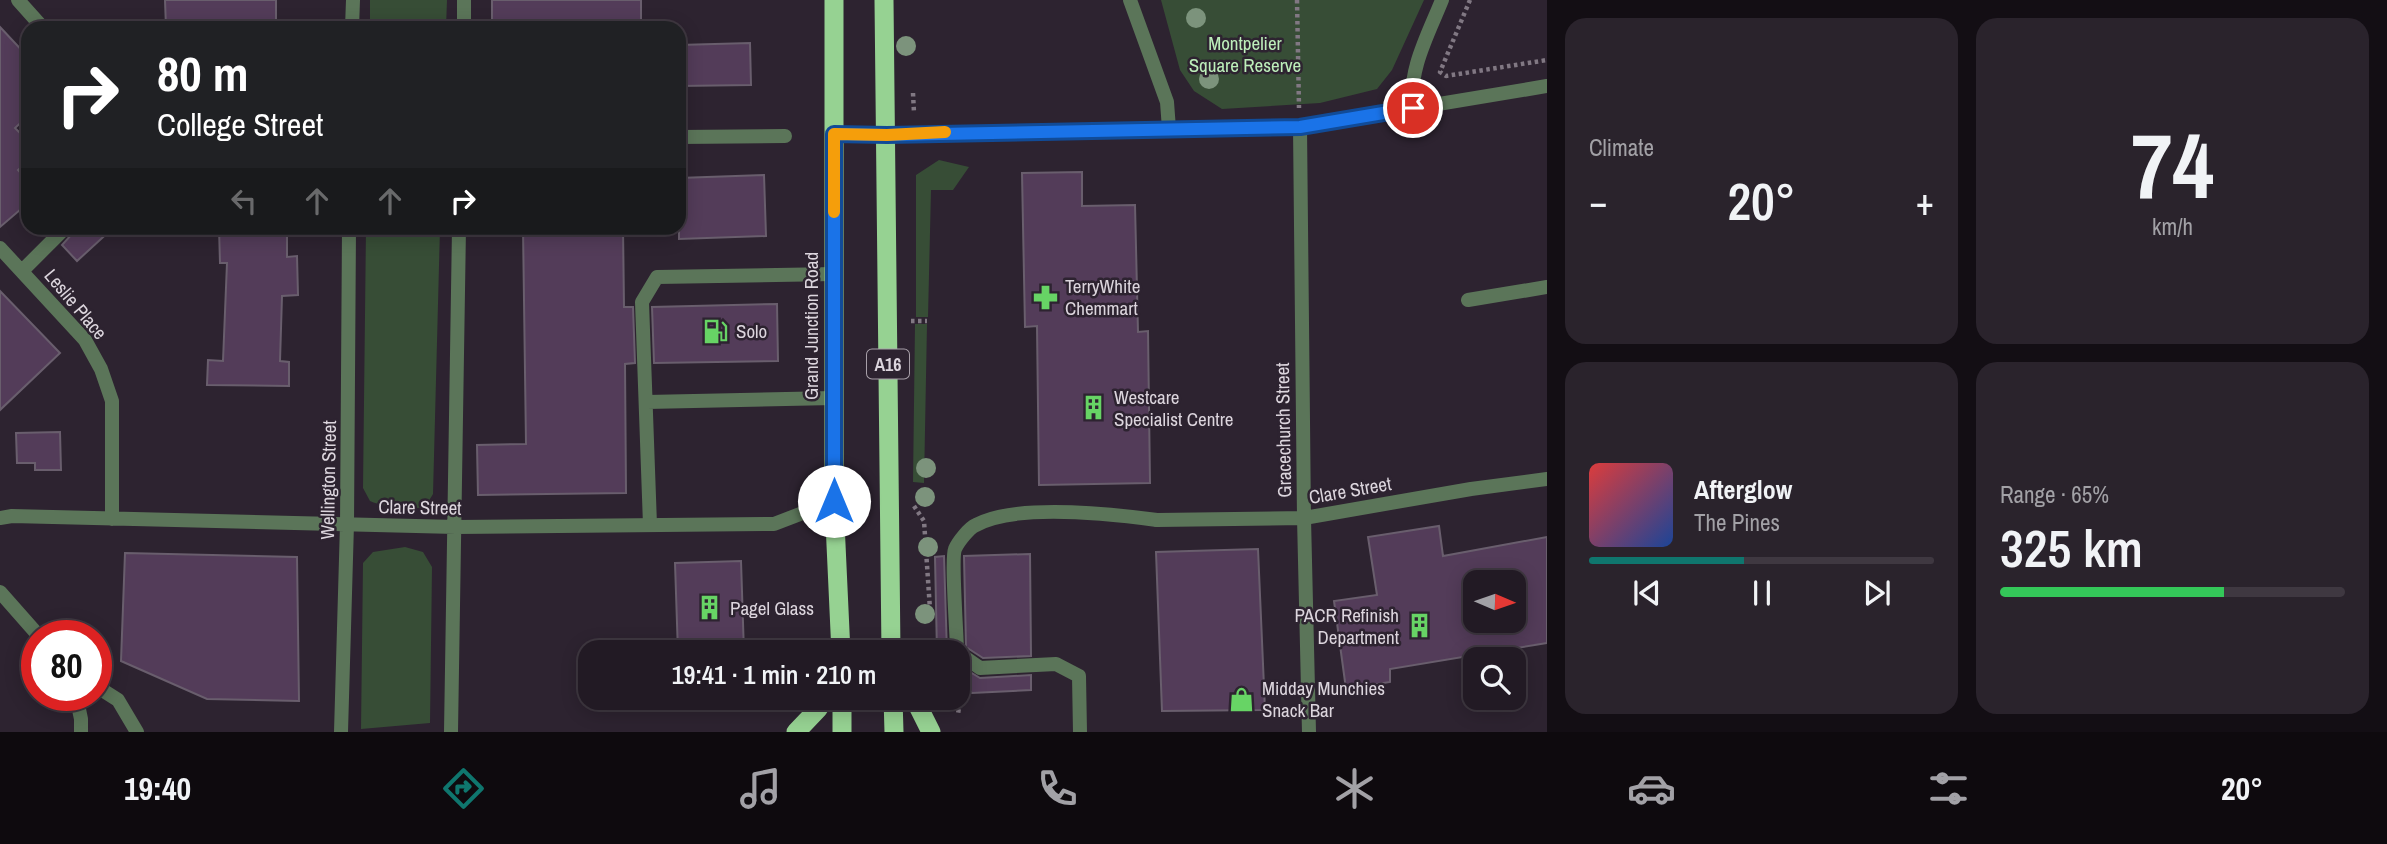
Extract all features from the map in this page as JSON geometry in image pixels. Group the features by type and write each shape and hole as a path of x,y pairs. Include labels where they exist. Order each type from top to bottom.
{"highway":[{"name":"Grand Junction Road","path":"834,0 834,501 840,640"},
{"name":"A16","path":"884,0 891,640"},
{"path":"889,593 898,640"},
{"path":"796,732 816,710"},
{"path":"842,710 842,732"},
{"path":"893,710 894,732"},
{"path":"920,710 931,732"}],"street":[{"path":"18,0 37,21"},
{"path":"352,21 353,0"},
{"path":"464,0 464,21"},
{"path":"1129,0 1167,102 1169,129"},
{"path":"1413,108 1411,89 1414,71 1442,0"},
{"path":"834,134 1300,127 1547,86"},
{"name":"Gracechurch Street","path":"1300,127 1309,732"},
{"path":"686,137 785,136"},
{"path":"22,271 58,235"},
{"name":"Wellington Street","path":"341,732 347,524 349,235"},
{"path":"452,732 459,235"},
{"name":"Leslie Place","path":"0,248 85,340 101,369 112,401 111,519"},
{"path":"650,525 642,302 657,277 834,274"},
{"path":"1468,300 1547,288"},
{"path":"647,402 834,398"},
{"name":"Clare Street","path":"1080,732 1079,676 1056,664 980,668 957,652 954,551 973,526 996,518 1072,513 1157,520 1304,518 1471,489 1547,479"},
{"name":"Clare Street","path":"0,518 12,516 456,527 774,524 834,501"},
{"path":"0,592 25,620"},
{"path":"112,696 118,700 137,732"},
{"path":"79,711 80,732"}],"path":[{"path":"1297,0 1300,127"},
{"path":"1470,0 1440,72 1446,76 1547,60"},
{"path":"913,93 914,133"},
{"path":"911,308 911,321 927,321"},
{"path":"912,503 924,521 931,613"},
{"path":"958,714 959,710"}],"green space":[{"path":"370,0 447,0 446,21 370,21"},
{"name":"Montpelier Square Reserve","path":"1161,0 1424,0 1392,70 1377,89 1320,103 1222,109 1194,91 1180,70"},
{"path":"939,160 969,167 953,190 931,190 928,317 916,317 916,175"},
{"path":"366,235 440,235 433,494 422,507 396,507 370,501 363,488"},
{"path":"915,324 927,324 924,483 913,482"},
{"path":"405,547 423,552 432,567 430,723 361,729 363,563 373,552"}],"building":[{"path":"165,0 276,0 276,21 166,21"},
{"path":"492,0 641,0 641,21 492,21"},
{"path":"0,27 21,50 21,122 15,128 21,134 21,167 18,170 21,173 21,209 0,227"},
{"path":"750,43 751,85 686,86 686,45"},
{"path":"1082,172 1082,206 1135,205 1138,332 1148,331 1150,483 1039,485 1037,326 1025,327 1022,173"},
{"path":"764,175 766,236 679,239 679,235 686,235 686,178"},
{"path":"71,235 105,235 77,261 62,245"},
{"path":"219,235 287,235 287,257 297,256 298,295 282,296 280,361 289,362 289,386 207,385 208,360 223,361 227,263 220,263"},
{"path":"523,235 623,235 624,307 633,307 635,363 625,364 626,493 478,495 477,445 526,444"},
{"path":"0,291 60,353 0,410"},
{"path":"777,304 778,361 654,363 652,307"},
{"path":"60,432 61,470 35,470 35,463 17,463 16,433"},
{"path":"1439,526 1443,556 1547,537 1547,643 1523,647 1463,647 1463,657 1390,669 1390,682 1346,689 1334,601 1377,595 1368,537"},
{"path":"1258,549 1265,710 1162,711 1156,552"},
{"path":"125,553 297,557 299,701 207,699 121,661"},
{"path":"1030,554 1031,656 983,658 970,650 970,640 966,640 964,556"},
{"path":"944,556 947,640 937,640 935,557"},
{"name":"Pagel Glass","path":"741,561 744,640 678,640 675,563"},
{"path":"970,672 980,678 1031,675 1031,690 972,693"}],"slow traffic":[{"path":"834,212 834,134 945,132"}],"place":[{"name":"TerryWhite Chemmart","path":"1045,297"},
{"name":"Solo","path":"716,331"},
{"name":"Westcare Specialist Centre","path":"1094,408"},
{"name":"Pagel Glass","path":"710,608"},
{"name":"PACR Refinish Department","path":"1419,626"},
{"name":"Midday Munchies Snack Bar","path":"1242,699"}],"route":[{"path":"834,501 834,134 1300,127 1413,108"}]}
